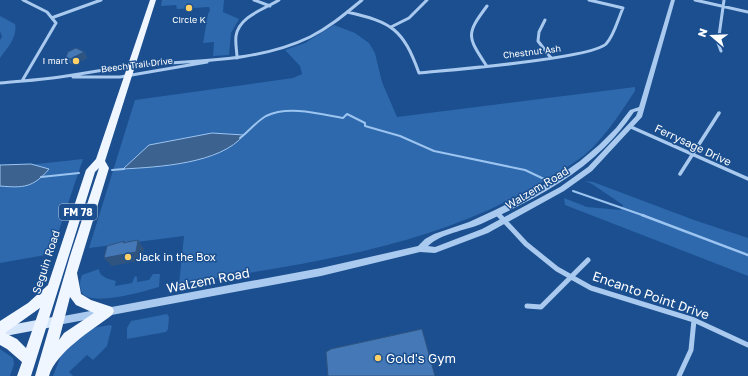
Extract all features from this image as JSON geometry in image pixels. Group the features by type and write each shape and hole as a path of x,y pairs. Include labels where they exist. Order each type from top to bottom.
{"main road":[{"name":"Seguin Road","path":"24,376 91,170 100,161 153,0"},
{"name":"Seguin Road","path":"44,370 71,273 104,168 100,161"},
{"path":"71,273 74,293 78,298 84,303 108,311"},
{"path":"0,329 32,307 51,290"},
{"path":"44,370 69,338 108,311"},
{"name":"Walzem Road","path":"0,332 58,321"},
{"path":"0,338 12,344 30,360"}],"street":[{"path":"22,81 56,23 54,17 25,0"},
{"path":"54,17 101,0"},
{"path":"254,0 270,6"},
{"path":"237,58 236,34 240,26 250,17 278,0"},
{"name":"Beech Trail Drive","path":"0,83 69,76 132,66 237,58 282,47 312,35 334,23 362,0"},
{"path":"347,12 375,20 391,27 409,18 427,0"},
{"name":"Chestnut Ash","path":"391,27 406,41 419,73 551,58 594,51 606,44 623,8 589,0"},
{"name":"Walzem Road","path":"58,321 321,272 420,249 435,250 505,222 562,189 590,169 632,127 639,117 673,0"},
{"path":"695,0 748,12"},
{"path":"721,50 718,43 724,0"},
{"path":"486,65 469,35 472,26 487,6"},
{"path":"545,20 538,32 538,41 551,58"},
{"name":"Beech Trail Drive","path":"69,76 82,78 129,75 199,64 207,61"},
{"name":"Walzem Road","path":"420,249 431,239 497,213 558,180 584,161 610,137 623,124 632,110 641,108"},
{"path":"680,174 719,113"},
{"name":"Ferrysage Drive","path":"632,127 748,179"},
{"name":"Encanto Point Drive","path":"497,213 526,244 572,277 602,292 694,320 748,345"},
{"path":"528,306 541,307 588,260"},
{"path":"679,376 690,358 693,349 695,334 694,320"}],"shaded area":[{"path":"162,0 224,0 223,12 239,19 231,33 229,55 213,56 214,42 203,43 210,10 209,7 177,9 176,5 161,6"},
{"path":"0,16 15,24 16,29 11,42 0,58 0,40 2,37 0,31"},
{"path":"334,25 355,33 369,43 375,53 382,82 397,117 635,87 635,91 617,118 601,138 590,150 569,166 497,206 453,224 409,239 318,261 179,284 184,236 89,248 135,100 293,78 302,74 300,66 285,50 305,43"},
{"path":"212,133 244,135 233,145 204,158 170,165 123,169 149,145"},
{"path":"83,159 51,254 0,263 0,168"},
{"path":"31,164 49,169 33,183 21,187 0,186 0,165"},
{"path":"585,181 593,182 694,220 748,238 748,276 565,205 564,198 587,207 621,210 623,205 592,184"},
{"path":"99,269 99,272 103,276 116,281 115,286 132,283 135,276 137,277 137,282 149,280 153,274 160,274 159,287 119,297 96,299 88,297 82,293 80,288 82,275"},
{"path":"167,314 169,317 168,329 166,332 127,339 127,328 131,321"},
{"path":"112,326 107,346 93,360 87,355 69,372 73,376 53,376 62,353 92,328"},
{"path":"0,349 13,358 14,364 10,376 0,376"}],"building":[{"path":"76,48 84,52 70,59 66,57 68,52"},
{"path":"138,240 136,252 104,258 107,246 124,241 123,243"},
{"name":"Gold's Gym","path":"422,329 435,376 328,376 326,352 331,349"}],"waterway":[{"path":"240,138 262,118 275,113 284,111 304,111 343,118 347,114 365,123 365,126 400,136 434,151 525,170 544,179"},
{"path":"112,170 124,169"},
{"path":"41,177 79,173"},
{"path":"573,191 645,216"},
{"path":"642,215 748,255"}],"place":[{"name":"Circle K","path":"189,8"},
{"name":"I mart","path":"76,61"},
{"name":"Jack in the Box","path":"128,257"},
{"name":"Gold's Gym","path":"378,358"}]}
